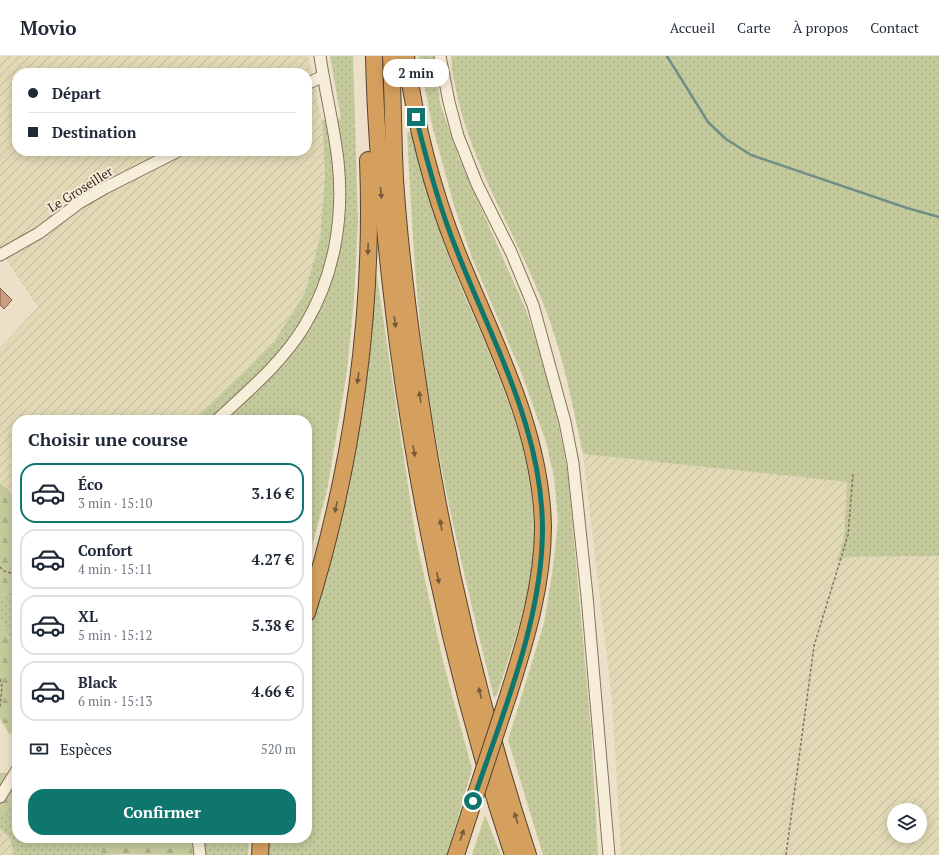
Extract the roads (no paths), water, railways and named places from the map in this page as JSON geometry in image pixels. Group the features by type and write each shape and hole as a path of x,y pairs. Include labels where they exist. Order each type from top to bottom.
{"highway":[{"path":"312,595 326,548 343,474 361,359 369,230 365,56"},
{"path":"374,56 380,178 385,233 408,417 430,538 458,664 489,779 513,855"},
{"path":"391,56 395,179 401,248 421,405 451,573 470,654 499,764 528,855"},
{"path":"406,56 416,117 437,197 457,252 512,384 527,427 538,473 543,527 539,576 528,630 456,855"},
{"path":"260,855 261,843"}],"street":[{"path":"222,415 260,380 284,354 305,325 323,289 334,252 340,212 338,161 320,56"},
{"path":"440,56 449,102 458,136 477,184 511,252 533,305 565,422 572,463 587,596 609,855"},
{"path":"312,82 323,76"},
{"name":"Le Groseiller","path":"0,255 39,232 79,203 168,156"},
{"path":"0,797 12,778"},
{"path":"199,843 200,855"}],"waterway":[{"path":"667,56 708,122 726,139 751,155 907,208 939,217"}]}
